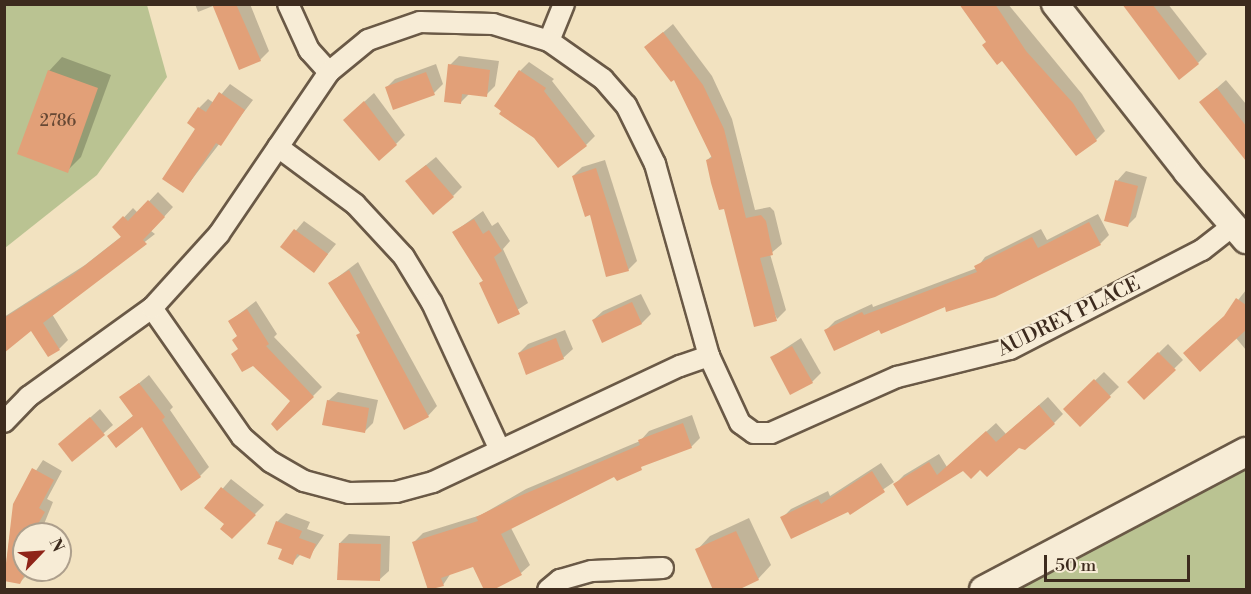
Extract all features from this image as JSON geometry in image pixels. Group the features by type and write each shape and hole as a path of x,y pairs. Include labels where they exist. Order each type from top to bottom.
{"main road":[{"path":"984,590 1246,452"}],"street":[{"path":"288,4 309,50 329,72"},
{"path":"549,41 564,4"},
{"path":"1055,4 1240,233"},
{"name":"AUDREY PLACE","path":"4,423 27,397 152,308 219,234 329,72 368,40 420,22 493,24 549,41 603,79 642,132 655,164 709,356 740,423 754,433 771,434 897,377 1010,349 1240,233"},
{"path":"278,147 355,204 404,257 432,303 500,450"},
{"path":"152,308 242,437 271,462 304,481 349,493 396,492 432,482 680,366 709,356"},
{"path":"548,590 560,580 592,572 663,568"}],"green space":[{"path":"5,5 147,5 167,77 97,175 5,248"},
{"path":"1246,457 1246,589 987,590"}],"building":[{"path":"212,4 236,4 261,61 239,70"},
{"path":"959,4 995,4 1026,51 1073,103 1097,141 1076,156 1002,61 997,65 982,45 986,42"},
{"path":"1122,4 1152,4 1199,64 1179,80"},
{"path":"663,32 703,85 724,129 746,218 761,215 766,221 773,255 760,258 777,321 754,327 724,209 719,210 711,183 706,160 712,158 674,80 671,82 644,47"},
{"path":"448,64 490,70 487,97 462,94 461,104 444,102"},
{"path":"48,70 98,88 68,173 17,154"},
{"path":"519,70 546,88 544,91 587,146 558,168 534,138 499,114 501,111 494,106"},
{"path":"426,72 435,95 393,110 385,87"},
{"path":"1217,88 1246,126 1246,161 1199,102"},
{"path":"219,92 245,110 221,146 216,143 183,193 162,179 195,129 187,123 198,107 206,112"},
{"path":"364,101 397,145 379,161 343,120"},
{"path":"426,165 454,197 433,215 405,181"},
{"path":"596,168 629,271 606,277 590,215 585,217 572,176"},
{"path":"1115,180 1138,186 1128,227 1104,221"},
{"path":"148,200 165,217 143,240 147,244 43,323 60,350 48,357 31,331 4,353 4,318 74,274 121,237 112,227 123,216 128,221"},
{"path":"474,219 483,234 489,230 502,251 494,257 520,314 498,324 479,283 483,281 452,232"},
{"path":"1089,222 1101,245 995,297 946,312 945,307 881,334 879,330 834,351 824,330 862,312 864,315 977,272 974,266 1032,237 1038,248"},
{"path":"294,229 328,254 314,273 280,247"},
{"path":"349,270 429,417 404,430 356,335 360,333 328,283"},
{"path":"1236,298 1246,305 1246,330 1200,372 1183,353 1224,316"},
{"path":"632,302 642,324 602,343 592,320"},
{"path":"247,309 269,344 266,346 314,397 277,431 271,424 290,401 253,366 242,372 231,354 238,349 232,340 237,336 228,321"},
{"path":"556,338 564,359 526,375 518,353"},
{"path":"792,346 813,383 790,395 770,357"},
{"path":"1158,352 1176,370 1144,400 1127,382"},
{"path":"1094,379 1111,397 1080,427 1063,409"},
{"path":"139,383 165,417 162,420 201,477 181,491 142,427 116,448 107,436 133,416 119,397"},
{"path":"327,400 369,408 365,433 322,425"},
{"path":"1039,405 1055,424 1025,450 1019,448 987,477 980,470 971,479 963,471 907,506 893,484 929,462 937,475 986,431 996,442"},
{"path":"90,417 105,435 72,462 58,444"},
{"path":"683,423 692,448 641,467 642,470 617,481 614,477 501,534 522,575 493,590 484,590 473,567 441,578 444,586 428,590 412,542 478,521 476,517 515,498 640,445 638,440"},
{"path":"32,468 54,480 39,508 45,512 39,522 12,522 12,582 21,582 20,584 4,581 13,504"},
{"path":"872,471 885,492 850,515 848,512 791,539 780,517 818,499 821,504"},
{"path":"221,487 256,515 232,539 220,529 224,524 204,508"},
{"path":"276,521 302,531 299,538 316,544 310,559 297,554 293,565 278,559 282,549 267,544"},
{"path":"736,531 759,580 738,590 713,590 695,549"},
{"path":"339,543 381,544 380,581 337,580"}]}
